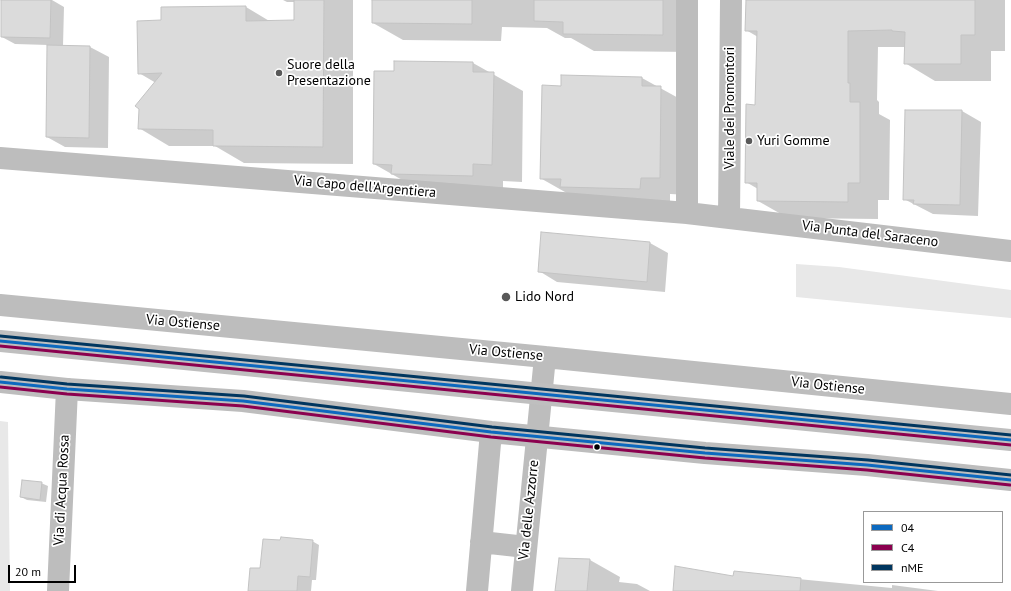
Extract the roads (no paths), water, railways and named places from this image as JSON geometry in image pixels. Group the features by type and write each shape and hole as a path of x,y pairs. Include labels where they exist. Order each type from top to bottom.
{"main road":[{"path":"0,341 1011,440"}],"street":[{"path":"687,0 687,213"},
{"name":"Viale dei Promontori","path":"729,217 731,0"},
{"name":"Via Capo dell'Argentiera","path":"0,158 729,217"},
{"name":"Via Punta del Saraceno","path":"729,217 1011,251"},
{"name":"Via Ostiense","path":"0,304 1011,404"},
{"name":"Via delle Azzorre","path":"522,591 545,357"},
{"path":"0,382 67,389 243,401 491,432 705,453 867,465 1011,480"},
{"name":"Via di Acqua Rossa","path":"58,591 67,389"},
{"path":"477,591 491,432"},
{"path":"481,542 526,547"}],"place":[{"name":"Suore della Presentazione","path":"279,73"},
{"name":"Yuri Gomme","path":"749,141"},
{"name":"Lido Nord","path":"506,297"}]}
